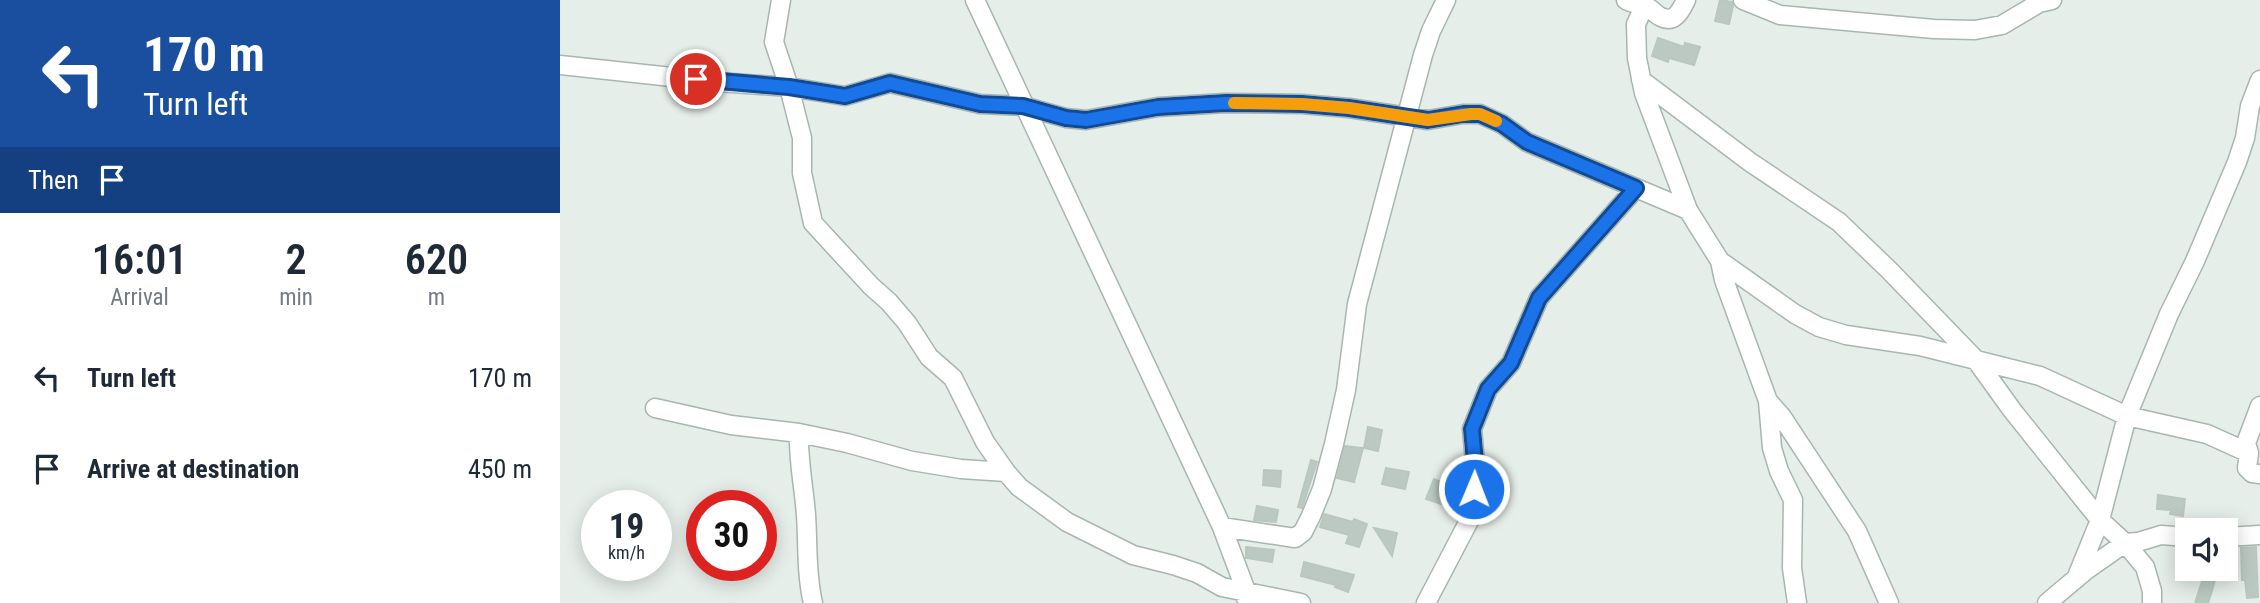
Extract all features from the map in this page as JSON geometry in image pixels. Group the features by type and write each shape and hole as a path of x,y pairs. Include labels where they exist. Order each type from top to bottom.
{"street":[{"path":"781,0 775,42 802,138 802,173 813,223 889,302 929,356 953,378 985,442 1006,472 1019,487 1067,523 1133,555 1197,573 1246,597 1301,603"},
{"path":"975,0 1222,527 1246,597"},
{"path":"1222,527 1295,538 1303,532 1311,516 1322,489 1346,390 1357,304 1423,55 1446,0"},
{"path":"1626,0 1631,4 1645,5 1662,18 1673,19 1679,14 1686,0"},
{"path":"1744,0 1780,15 1934,29 1975,30 2002,25 2039,3 2052,0"},
{"path":"1645,5 1636,24 1637,58 1644,93 1688,210 1720,261 1724,280 1768,401 1772,448 1779,471 1793,500 1792,568 1797,603"},
{"path":"560,65 744,85 789,87 845,96 890,83 980,104 1023,106 1066,118 1086,120 1158,107 1226,103 1338,107 1428,120 1480,114 1502,124 1527,142 1688,210"},
{"path":"2076,579 2100,520 2127,416 2237,162 2245,138 2250,106 2260,79"},
{"path":"1641,80 1750,162 1839,222 1976,360 2012,410 2100,520 2125,543 2144,567 2152,591 2152,603"},
{"path":"1426,603 1472,515 1475,462 1472,429 1488,389 1511,363 1539,298 1636,188"},
{"path":"1720,261 1795,314 1819,327 1846,335 1920,346 2040,376 2127,416 2207,434 2249,453"},
{"path":"1768,401 1782,417 1857,531 1889,603"},
{"path":"2260,405 2246,443 2249,453 2247,468 2252,473 2260,474"},
{"path":"655,408 731,425 799,433 912,461 961,469 1006,472"},
{"path":"799,433 809,587 813,603"},
{"path":"2047,603 2125,543 2161,535 2175,536"},
{"path":"2238,536 2260,535"}],"building":[{"path":"1720,0 1732,2 1729,24 1715,21"},
{"path":"1658,38 1684,47 1685,43 1700,47 1694,65 1669,58 1668,62 1652,56"},
{"path":"1368,427 1382,430 1378,451 1364,448"},
{"path":"1345,446 1363,448 1354,482 1337,478"},
{"path":"1311,460 1317,462 1302,508 1298,507"},
{"path":"1386,468 1409,472 1405,489 1382,484"},
{"path":"1264,470 1281,471 1280,487 1263,485"},
{"path":"1434,479 1448,485 1441,504 1426,499"},
{"path":"2158,495 2185,499 2183,516 2170,514 2171,510 2157,509"},
{"path":"1257,506 1278,510 1276,522 1254,520"},
{"path":"1324,514 1367,524 1359,547 1346,543 1349,535 1320,527"},
{"path":"1374,528 1397,533 1392,556"},
{"path":"1246,547 1274,550 1272,562 1246,558"},
{"path":"2256,547 2258,597 2247,598 2245,580 2242,580 2241,548"},
{"path":"1304,562 1354,575 1348,592 1335,587 1336,585 1301,576"},
{"path":"2202,581 2215,581 2208,603 2195,603"}],"slow traffic":[{"path":"1234,103 1349,108 1428,120 1480,114 1496,121"}],"route":[{"path":"696,79 789,87 845,96 890,83 980,104 1023,106 1066,118 1086,120 1158,107 1226,103 1302,104 1428,120 1480,114 1502,124 1527,142 1636,188 1539,298 1511,363 1488,389 1472,429 1474,489"}]}
